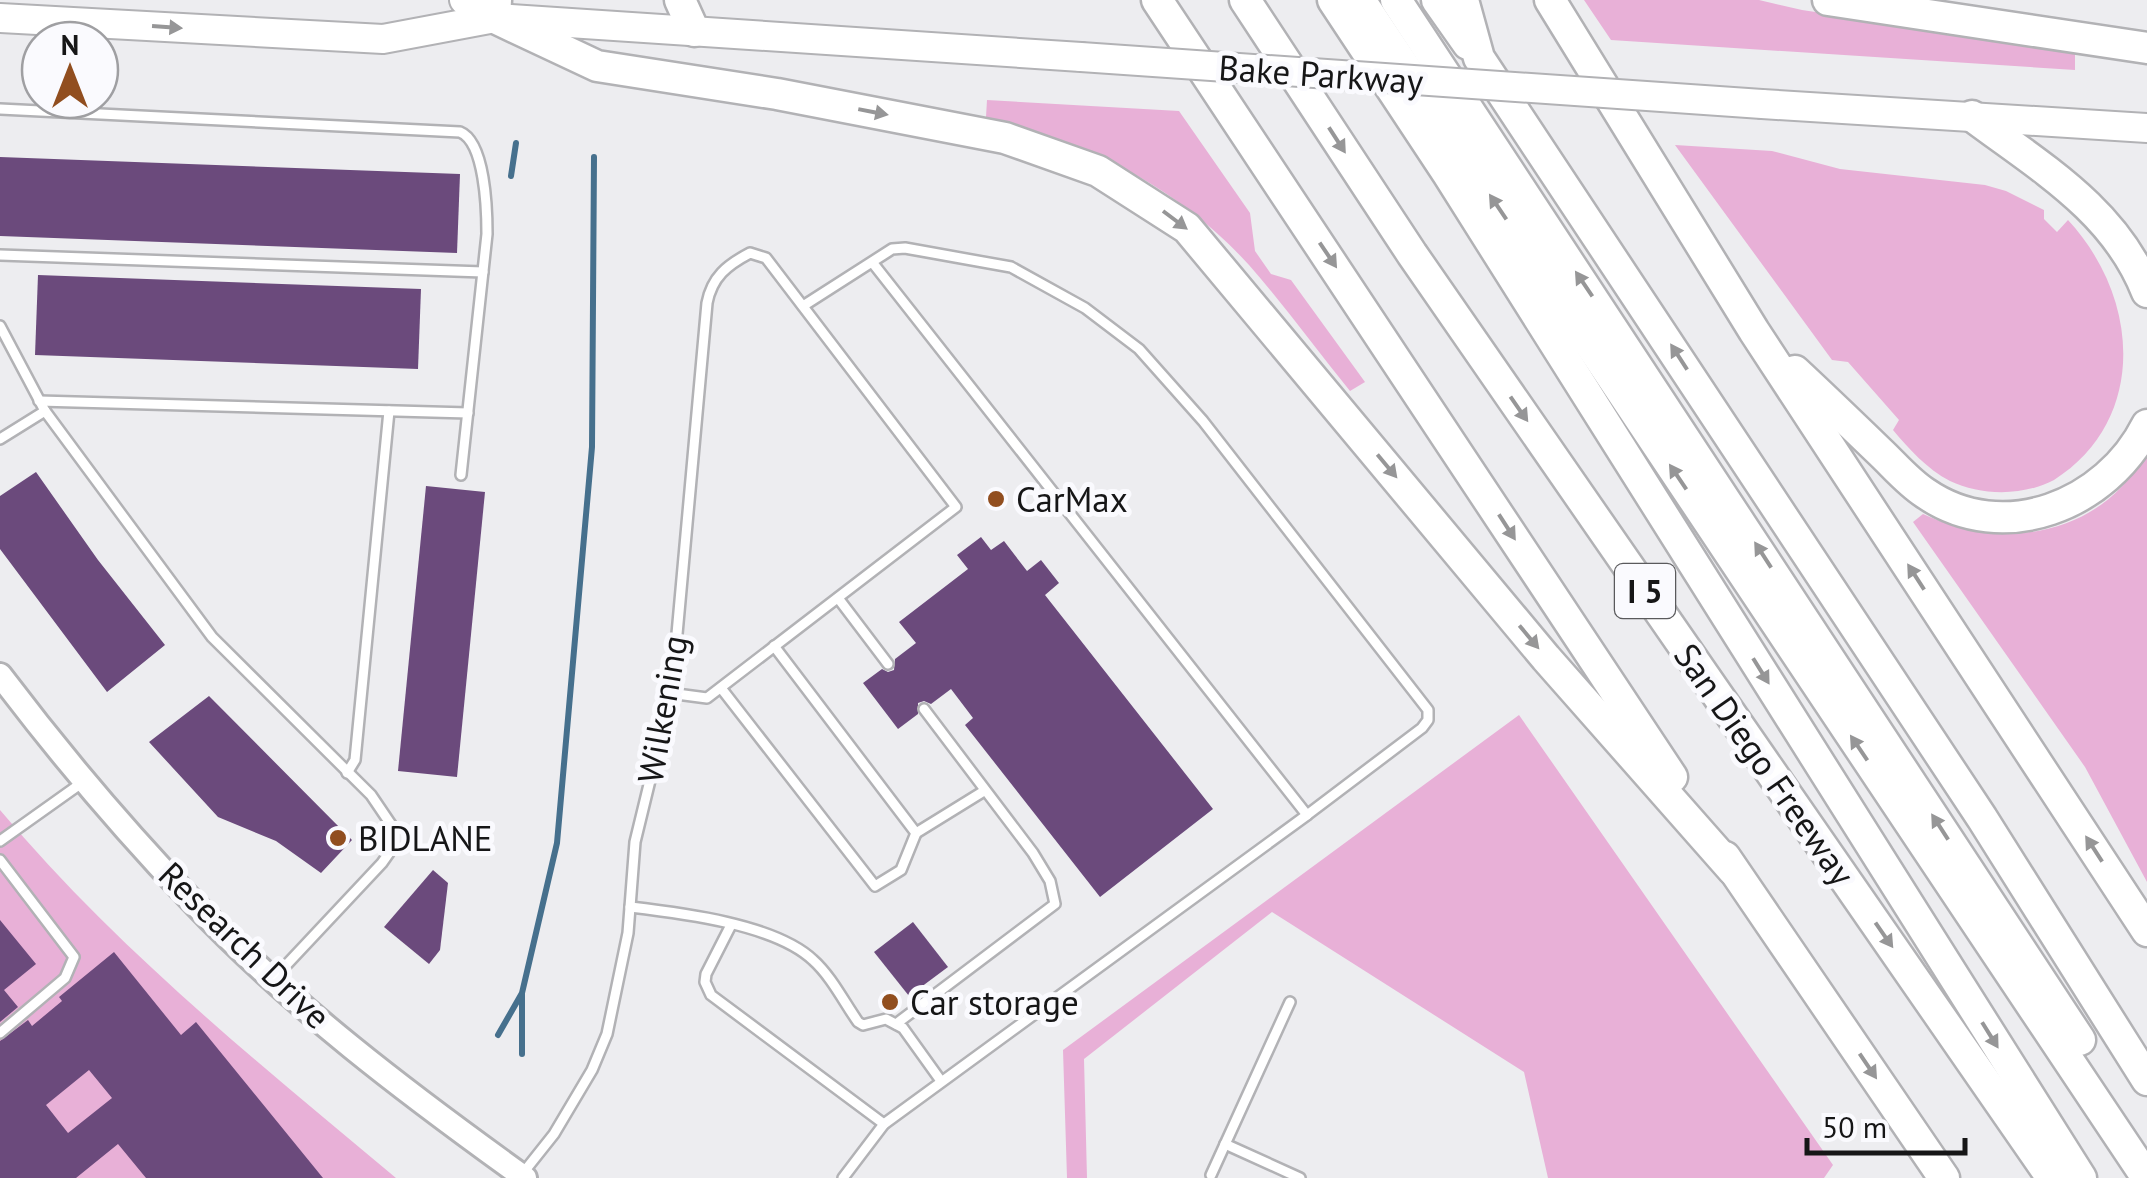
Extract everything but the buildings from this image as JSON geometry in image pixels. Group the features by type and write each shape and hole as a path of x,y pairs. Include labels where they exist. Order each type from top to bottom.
{"highway":[{"path":"680,0 694,31"},
{"path":"1156,0 1734,870 1944,1178"},
{"name":"San Diego Freeway","path":"1244,0 1412,254 2052,1178"},
{"path":"1333,0 1448,174 2081,1178"},
{"path":"1360,0 2147,1178"},
{"path":"1396,0 2147,1143"},
{"path":"1437,0 1982,818 2147,1080"},
{"path":"1463,0 1478,58"},
{"path":"1550,0 1754,331 2147,930"},
{"path":"1828,0 2147,48"},
{"path":"496,9 596,66 777,94 1005,138 1098,171 1147,200 1199,242 1546,658 1734,870"},
{"path":"1972,116 2102,218 2138,269 2147,292"},
{"path":"1754,331 1916,486 1952,507 1974,514 2002,518 2064,506 2089,493 2137,446 2147,425"}],"main road":[{"name":"Bake Parkway","path":"464,0 496,9 694,31 2147,128"},
{"name":"Bake Parkway","path":"0,18 383,39 496,9"},
{"name":"Research Drive","path":"0,675 192,902 412,1098 523,1177"}],"lane":[{"path":"0,110 460,132 470,136 476,145 487,208 461,475"},
{"path":"669,694 706,698 956,507 803,306 892,249 905,248 1010,267 1086,308 1139,349 1203,422 1428,710 1428,720 1422,728 884,1124 843,1178"},
{"name":"Wilkening","path":"523,1177 575,1102 607,1034 628,933 635,842 669,694 711,282 750,253 766,258 803,306"},
{"path":"0,256 483,272"},
{"path":"872,262 1306,815"},
{"path":"0,326 42,406 212,636 387,814 392,826 389,854 274,979"},
{"path":"0,439 42,406 468,414"},
{"path":"347,772 355,760 389,411"},
{"path":"838,598 888,664"},
{"path":"774,646 916,833"},
{"path":"721,688 875,886 902,870 916,833 984,791"},
{"path":"896,1024 1056,904 1050,881 1033,853 924,709"},
{"path":"0,841 85,780"},
{"path":"0,860 74,958 65,978 0,1033"},
{"path":"630,907 692,914 797,946 816,962 863,1025 881,1019 896,1024 942,1082"},
{"path":"731,925 706,974 711,995 884,1124"},
{"path":"1211,1175 1290,1002"},
{"path":"1226,1144 1300,1178"}],"shaded area":[{"path":"1584,0 1759,0 1802,10 2075,51 2075,70 1611,40"},
{"path":"987,100 1179,111 1250,213 1255,251 1271,274 1291,280 1365,382 1350,391 1249,265 1192,212 1095,154 986,117"},
{"path":"1675,145 1772,151 1840,169 1985,185 2044,210 2044,219 2057,232 2068,220 2092,251 2110,286 2120,321 2123,358 2119,393 2106,426 2084,455 2054,480 2029,489 1975,489 1942,476 1893,430 1899,420 1848,362 1832,360"},
{"path":"2147,452 2147,882 2085,767 1913,522 1923,514 1954,526 1986,532 2048,529 2078,519 2104,502 2128,480"},
{"path":"1519,715 1833,1165 1824,1178 1548,1178 1524,1072 1272,912 1084,1059 1087,1178 1067,1178 1063,1050"},
{"path":"0,810 140,956 240,1047 396,1178 0,1178"}],"waterway":[{"path":"511,176 516,143"},
{"path":"498,1035 522,993 557,843 592,447 594,157"},
{"path":"522,994 522,1054"}],"place":[{"name":"CarMax","path":"996,499"},
{"name":"BIDLANE","path":"338,838"},
{"name":"Car storage","path":"890,1002"}]}
